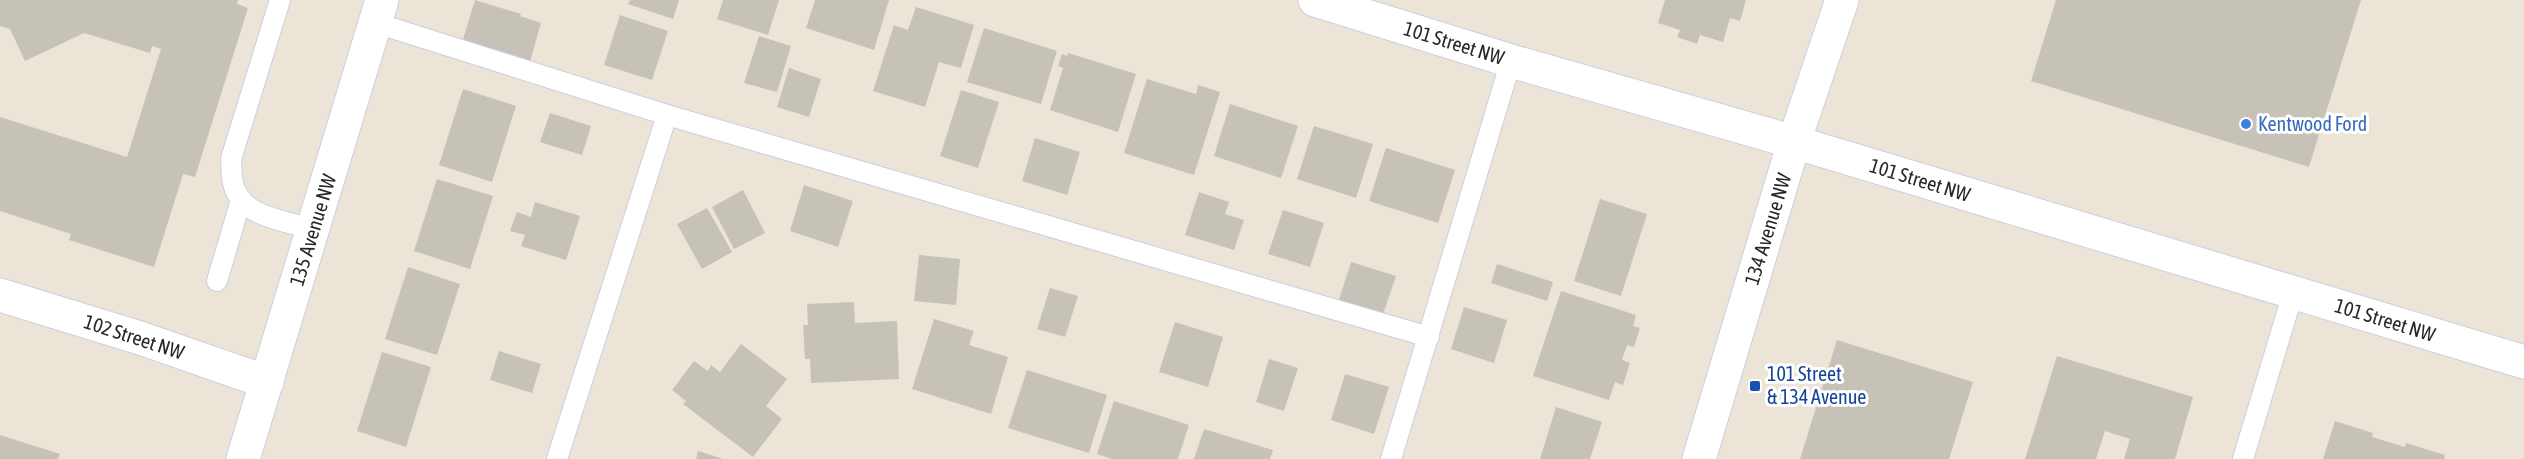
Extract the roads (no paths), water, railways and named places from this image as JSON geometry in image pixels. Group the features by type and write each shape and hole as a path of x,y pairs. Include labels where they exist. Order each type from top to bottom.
{"street":[{"name":"101 Street NW","path":"1315,0 1511,61 1794,142 2524,362"},
{"name":"134 Avenue NW","path":"1699,459 1794,142 1842,0"},
{"name":"135 Avenue NW","path":"243,459 379,12"},
{"name":"102 Street NW","path":"0,295 140,338 267,382"}],"lane":[{"path":"280,0 231,159 233,183 241,200 259,213 313,229"},
{"path":"379,12 667,115 1429,337"},
{"path":"1391,459 1511,61"},
{"path":"557,459 667,115"},
{"path":"217,281 241,200"},
{"path":"2243,459 2293,293"}],"place":[{"name":"Kentwood Ford","path":"2246,124"},
{"name":"101 Street & 134 Avenue","path":"1755,386"}]}
